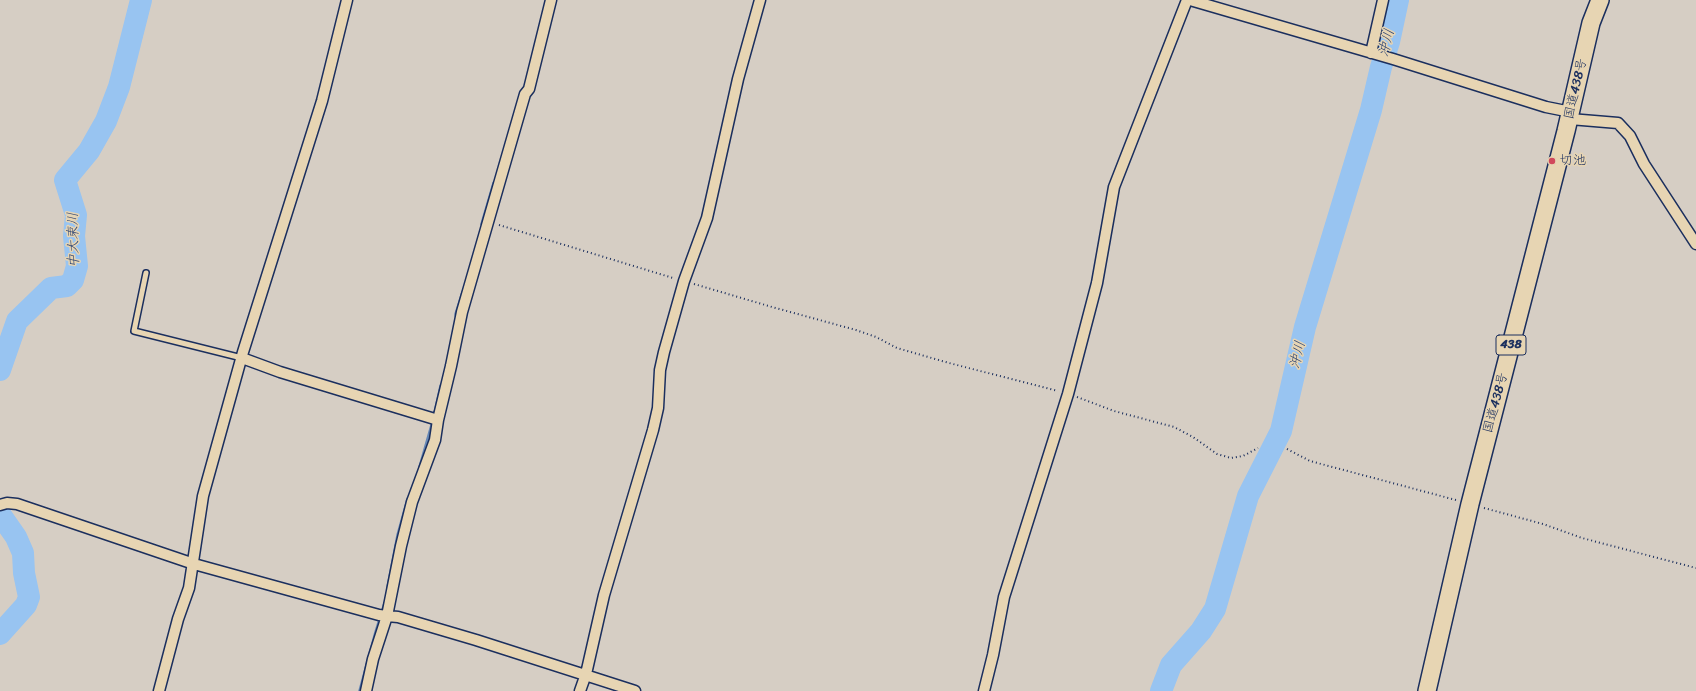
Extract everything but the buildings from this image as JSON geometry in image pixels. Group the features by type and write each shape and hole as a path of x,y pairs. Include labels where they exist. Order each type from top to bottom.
{"highway":[{"name":"国道438号","path":"1427,691 1470,504 1570,115 1591,23 1600,0"}],"street":[{"path":"159,691 178,620 189,588 194,564 203,496 242,358 322,101 347,0"},
{"path":"366,691 382,616 412,502 435,440 435,419 453,359 462,312 525,94 529,89 551,0"},
{"path":"580,691 586,674 604,595 653,430 658,408 660,370 664,352 684,281 707,218 738,79 760,0"},
{"path":"984,691 993,655 1004,597 1068,394 1097,283 1114,187 1189,0 1393,59 1570,115 1618,124 1630,136 1644,164 1696,244"},
{"path":"1374,54 1383,0"},
{"path":"242,358 280,372 435,419"},
{"path":"0,505 7,503 17,504 194,564 382,616 398,617 586,674 635,691"}],"lane":[{"path":"146,273 134,332 242,358"}],"path":[{"path":"489,222 684,281 856,330 876,337 897,348 1068,394 1114,411 1174,427 1193,437 1217,454 1231,458 1243,456 1258,448"},
{"path":"1287,449 1310,461 1544,524 1582,538 1696,568"}],"waterway":[{"name":"中大束川","path":"0,370 17,321 51,288 67,286 73,280 77,266 74,236 76,215 65,180 89,151 106,121 119,87 141,0"},
{"name":"沖川","path":"1161,691 1171,665 1201,631 1215,609 1248,496 1281,431 1305,327 1371,110 1381,67 1389,42 1398,0"},
{"path":"482,224 494,183"},
{"path":"457,320 456,314 463,292"},
{"path":"435,413 441,386"},
{"path":"420,467 432,425"},
{"path":"388,587 398,535 408,499"},
{"name":"中大束川","path":"0,514 16,537 23,553 24,573 29,597 26,605 0,634"},
{"path":"360,691 385,603"}],"place":[{"name":"切池","path":"1552,161"}]}
